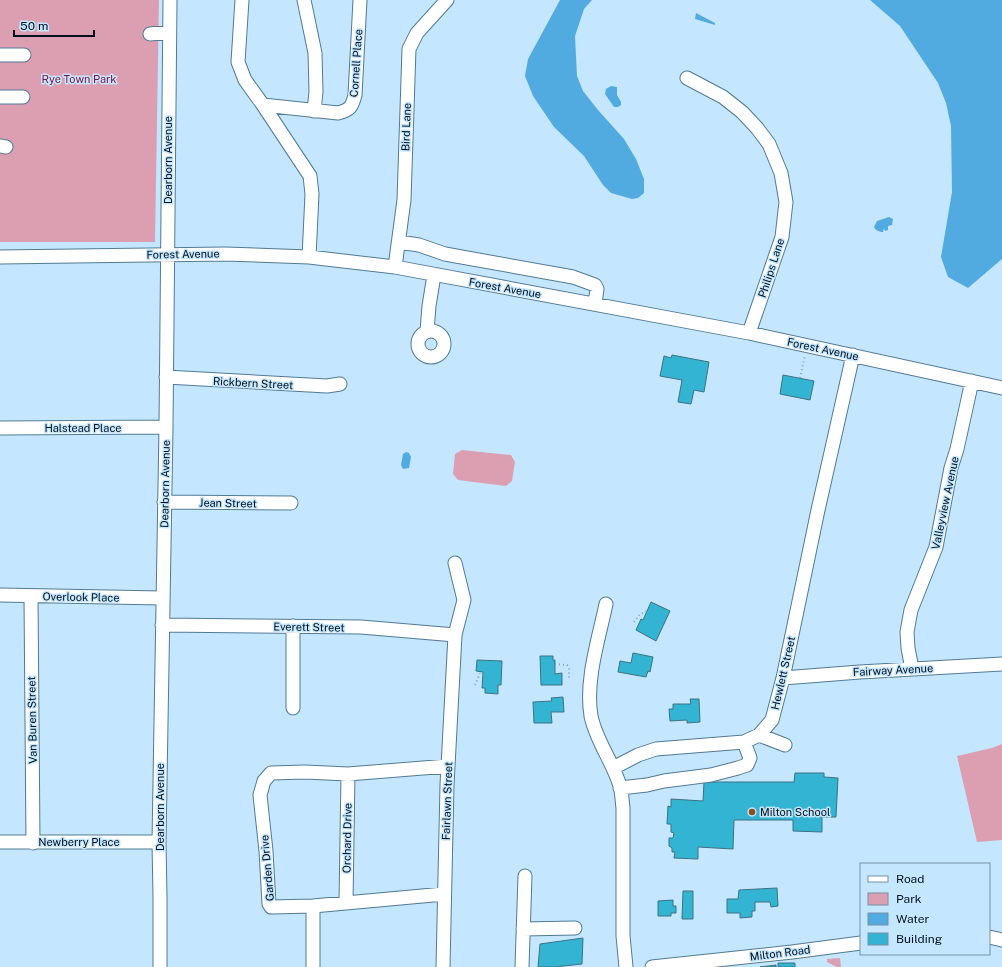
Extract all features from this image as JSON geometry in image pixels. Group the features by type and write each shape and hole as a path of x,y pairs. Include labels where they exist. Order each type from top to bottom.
{"street":[{"name":"Dearborn Avenue","path":"160,967 159,842 166,428 170,0"},
{"path":"242,0 238,62 245,80 310,176 312,194 309,257"},
{"path":"304,0 315,53 316,92 314,111"},
{"name":"Cornell Place","path":"263,105 338,113 345,111 352,106 355,95 360,0"},
{"name":"Bird Lane","path":"395,267 404,200 409,49 417,33 447,0"},
{"path":"150,34 169,32"},
{"path":"0,55 24,54"},
{"name":"Philips Lane","path":"686,78 723,97 742,112 769,144 781,173 786,202 782,237 749,333"},
{"path":"0,97 23,97"},
{"path":"399,242 420,245 445,254 573,277 595,285 597,289 595,304"},
{"name":"Forest Avenue","path":"0,257 225,254 309,257 395,267 749,333 1002,388"},
{"path":"427,331 434,275"},
{"name":"Hewlett Street","path":"612,768 638,755 656,749 744,742 759,735 772,720 783,678 818,510 853,355"},
{"name":"Rickbern Street","path":"166,377 327,386 340,384"},
{"name":"Valleyview Avenue","path":"912,669 907,632 911,610 936,547 951,468 957,449 972,381"},
{"name":"Halstead Place","path":"0,428 166,428"},
{"name":"Jean Street","path":"164,502 291,503"},
{"name":"Fairlawn Street","path":"443,967 448,766 455,635 464,600 455,563"},
{"name":"Overlook Place","path":"0,595 31,597 162,598"},
{"name":"Van Buren Street","path":"31,597 33,843"},
{"path":"606,604 591,677 590,703 591,716 596,732 620,788 623,808 623,936 626,967"},
{"name":"Everett Street","path":"162,625 361,627 455,635"},
{"path":"293,626 293,708"},
{"name":"Fairway Avenue","path":"783,678 1002,664"},
{"path":"759,735 785,745"},
{"path":"620,788 711,775 747,765 750,758 744,742"},
{"path":"348,774 448,766"},
{"name":"Garden Drive","path":"348,774 305,772 271,773 264,781 260,794 266,851 269,904 271,907 313,906 444,894"},
{"name":"Orchard Drive","path":"346,902 348,774"},
{"name":"Newberry Place","path":"0,842 159,842"},
{"path":"522,967 525,876"},
{"path":"313,906 313,967"},
{"path":"523,929 575,928"},
{"path":"990,937 1002,940"},
{"name":"Milton Road","path":"652,967 739,962 860,943"}],"path":[{"path":"800,378 806,345"},
{"path":"634,622 640,614 647,611"},
{"path":"555,664 567,665 569,669 569,679"},
{"path":"475,686 480,671"}],"green space":[{"name":"Rye Town Park","path":"0,0 159,0 155,242 0,242"},
{"path":"462,450 511,455 515,462 512,481 506,486 458,480 453,474 455,454"},
{"path":"1002,744 1002,840 977,842 957,756 992,748"},
{"path":"840,958 841,967 837,967 827,962 827,959"}],"water":[{"path":"560,0 592,0 584,9 575,36 577,76 583,91 624,139 636,159 644,179 644,193 638,198 632,199 611,193 603,185 584,156 554,127 533,96 525,76 528,59"},
{"path":"870,0 1002,0 1002,259 968,288 948,277 941,257 952,192 951,126 946,103 938,83 900,26"},
{"path":"696,13 715,23 715,25 695,19"},
{"path":"611,86 617,87 617,95 621,102 621,105 618,107 614,107 605,94 606,89"},
{"path":"889,217 893,219 892,225 888,226 888,230 885,231 884,228 883,232 881,232 876,230 874,227 877,221"},
{"path":"406,452 409,453 411,457 409,468 403,469 401,465 403,454"}],"building":[{"path":"672,355 709,362 704,392 694,390 691,404 678,402 682,380 660,376 664,356 671,358"},
{"path":"783,375 814,381 810,400 780,394"},
{"path":"651,602 670,611 656,641 636,630 641,619 643,620"},
{"path":"633,653 653,657 650,672 648,671 646,677 618,672 620,661 631,663"},
{"path":"540,656 553,656 553,660 555,660 555,674 562,673 562,685 541,685"},
{"path":"477,660 502,661 501,685 498,685 498,694 485,693 485,688 482,688 483,672 476,671"},
{"path":"563,697 564,712 551,712 552,723 534,723 533,702 552,701 551,698"},
{"path":"690,699 699,699 700,722 687,723 687,720 670,721 669,709 673,709 673,704 691,704"},
{"name":"Milton School","path":"795,773 824,773 824,777 838,778 836,817 822,817 822,832 793,831 793,820 734,820 733,849 698,847 698,859 674,858 675,852 672,852 672,848 669,846 669,838 673,838 674,833 671,832 671,824 667,824 668,806 671,807 671,799 703,801 704,782 794,782"},
{"path":"777,888 778,906 771,907 770,902 755,902 755,911 752,911 752,917 740,918 740,913 727,913 727,899 738,899 739,890"},
{"path":"683,891 693,891 693,919 682,919"},
{"path":"673,900 673,906 676,906 676,913 671,913 671,916 658,916 658,901"},
{"path":"583,938 582,964 538,967 540,944"},
{"path":"778,963 795,963 795,967 778,967"},
{"path":"776,965 776,967 760,967"}],"place":[{"name":"Milton School","path":"752,812"}]}
